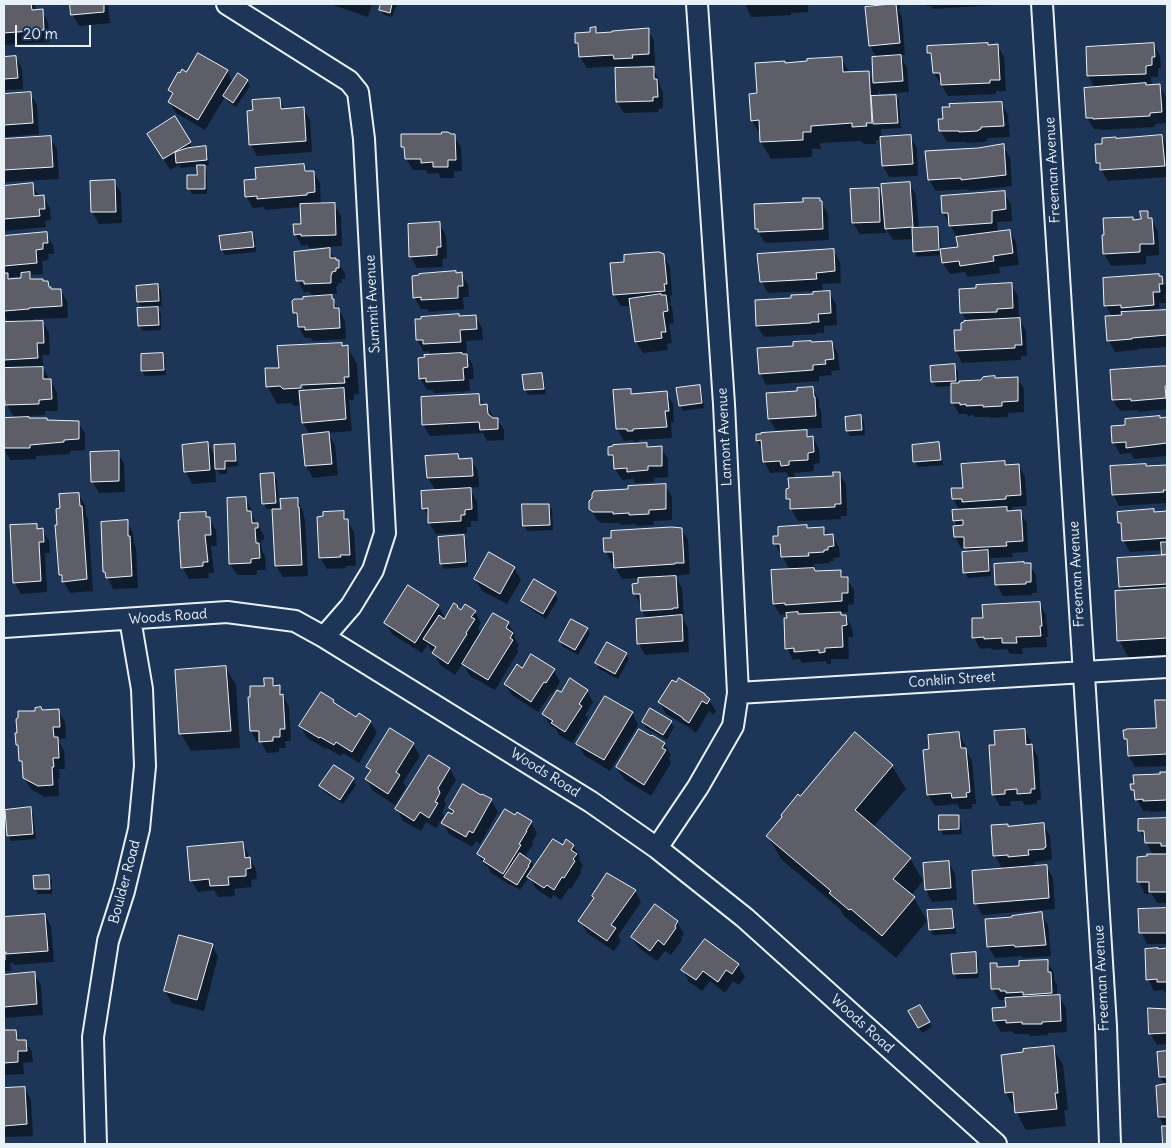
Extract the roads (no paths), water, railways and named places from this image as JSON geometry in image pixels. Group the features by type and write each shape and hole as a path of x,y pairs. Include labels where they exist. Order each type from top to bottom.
{"street":[{"name":"Lamont Avenue","path":"657,848 698,787 733,726 738,693 724,404 697,4"},
{"name":"Freeman Avenue","path":"1042,4 1106,1026 1110,1144"},
{"name":"Summit Avenue","path":"236,9 349,81 358,92 364,139 385,533 373,570 351,606 324,637"},
{"name":"Woods Road","path":"4,627 227,612 295,621 591,802 657,848 745,918 996,1144"},
{"name":"Boulder Road","path":"96,1144 93,1037 108,941 124,891 139,829 145,766 142,689 130,620"},
{"name":"Conklin Street","path":"738,693 1167,667"}]}
